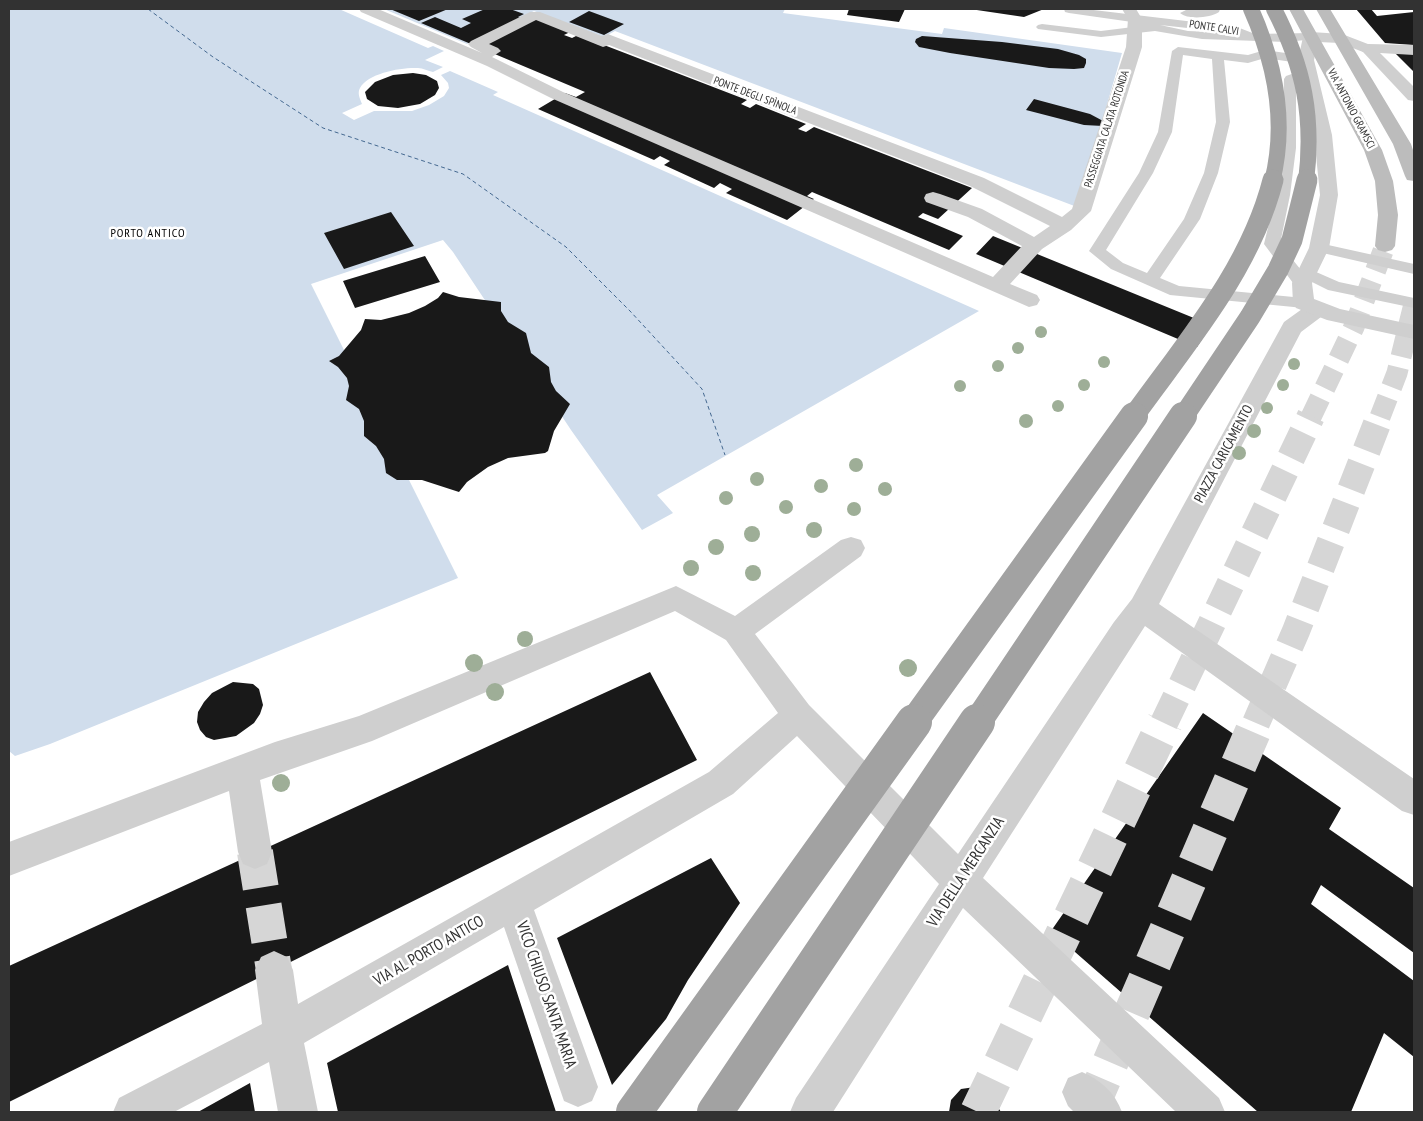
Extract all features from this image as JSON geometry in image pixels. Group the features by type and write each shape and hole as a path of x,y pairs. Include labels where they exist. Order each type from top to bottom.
{"highway":[{"path":"634,1112 1209,311 1241,261 1267,202 1276,166 1279,132 1279,104 1275,73 1265,41 1250,9"},
{"path":"715,1112 1250,317 1279,268 1292,242 1301,211 1308,174 1310,139 1304,78 1292,41 1274,9"}],"main road":[{"name":"VIA ANTONIO GRAMSCI","path":"1296,9 1373,150 1384,182 1388,215 1385,246"},
{"name":"VIA ANTONIO GRAMSCI","path":"1323,9 1402,144 1414,176"}],"street":[{"path":"366,9 481,57 575,103 1029,300"},
{"name":"PONTE DEGLI SPÌNOLA","path":"481,57 493,51 476,44 534,15 603,42 608,39 977,182 1064,226"},
{"name":"PASSEGGIATA CALATA ROTONDA","path":"1064,226 1081,211 1139,26"},
{"path":"1311,37 1342,39 1368,49 1414,50"},
{"name":"PIAZZA CARICAMENTO","path":"1133,620 1292,327 1307,292 1319,248 1329,195 1323,135 1308,66 1311,37"},
{"path":"1368,49 1414,96"},
{"path":"933,198 975,213 1035,245"},
{"path":"996,286 1035,245 1064,226"},
{"path":"1307,292 1335,315 1414,332"},
{"path":"736,631 851,548"},
{"path":"9,859 242,771 360,730 676,598 736,631 798,715 960,881 1205,1112"},
{"path":"1133,620 1414,799"},
{"name":"VIA DELLA MERCANZIA","path":"810,1112 1133,620"},
{"name":"VIA AL PORTO ANTICO","path":"133,1112 283,1034 721,783 798,715"},
{"path":"242,771 255,852"},
{"name":"VICO CHIUSO SANTA MARIA","path":"514,903 578,1087"},
{"path":"274,970 283,1034 298,1112"}],"lane":[{"path":"1139,26 1152,11 1210,14 1214,9"},
{"name":"PONTE CALVI","path":"1069,10 1139,26 1237,30 1252,37 1298,39 1311,37"},
{"name":"PONTE CALVI","path":"1042,27 1101,34 1139,26"},
{"path":"1308,66 1265,54 1248,59 1178,51 1165,132 1146,173 1097,251 1117,266 1150,281 1176,291 1193,294 1307,292 1334,286 1414,303"},
{"path":"1150,281 1192,219 1212,173 1223,122 1218,56"},
{"path":"1307,292 1272,244 1283,195 1288,148 1290,79 1308,66"},
{"path":"1319,248 1414,269"}],"water":[{"path":"9,9 339,9 428,48 433,46 444,51 425,60 443,67 433,72 422,68 403,69 386,72 370,78 360,88 359,96 362,104 342,113 354,120 374,111 412,111 429,105 444,96 449,88 448,83 441,75 450,71 498,92 493,95 979,311 657,495 673,513 642,530 571,430 453,252 443,240 311,284 458,578 50,744 15,756 9,751"},
{"path":"384,9 785,9 783,13 942,34 944,28 1122,53 1077,207 615,31 604,37 534,11 467,44"}],"building":[{"path":"390,9 448,9 419,21"},
{"path":"485,9 510,9 524,14 518,17 526,20 532,17 570,32 564,35 572,38 578,35 747,100 741,104 750,108 756,104 806,124 798,129 806,132 814,127 972,188 938,219 923,213 918,217 963,236 949,250 812,192 807,196 814,199 787,220 726,193 732,189 720,183 714,188 664,165 670,161 660,156 654,160 538,109 565,93 576,97 585,92 421,23 435,17 461,28 471,23 462,19"},
{"path":"849,9 905,9 899,22 847,15"},
{"path":"970,9 1044,9 1024,17"},
{"path":"1356,9 1371,9 1377,16 1414,12 1414,45 1385,43"},
{"path":"589,11 624,24 604,35 569,22"},
{"path":"922,36 1002,42 1058,49 1079,55 1086,59 1086,63 1084,68 1049,68 950,53 919,47 915,42 916,39"},
{"path":"1394,52 1414,53 1414,72"},
{"path":"413,73 426,75 437,81 439,88 435,95 420,104 398,108 378,106 367,99 365,92 375,82 393,75"},
{"path":"1034,99 1090,114 1105,122 1103,126 1084,125 1026,110"},
{"path":"391,212 414,246 344,269 324,233"},
{"path":"993,236 1211,325 1197,347 976,254"},
{"path":"425,256 440,282 355,308 343,281"},
{"path":"443,292 459,297 501,302 501,311 508,322 526,333 531,353 549,367 551,382 556,391 570,404 554,431 548,451 508,458 488,467 467,482 459,492 422,480 397,480 386,473 384,459 376,446 364,436 364,421 359,409 346,400 349,386 347,378 338,367 329,361 339,356 361,330 365,319 381,320 409,313 438,298"},
{"path":"650,672 697,760 9,1102 9,966"},
{"path":"233,682 253,684 259,689 263,705 260,714 254,723 236,736 214,740 206,737 200,730 197,722 198,712 212,693"},
{"path":"1203,713 1341,808 1329,829 1414,888 1414,953 1321,885 1311,904 1414,981 1414,1057 1384,1033 1351,1112 1258,1112 1051,931"},
{"path":"711,858 740,903 688,980 666,1019 612,1085 557,938"},
{"path":"508,965 556,1112 338,1112 327,1063"},
{"path":"250,1083 255,1112 198,1112"},
{"path":"975,1087 990,1095 1001,1112 949,1112 951,1100 961,1089"}],"ferry route":[{"path":"148,9 213,57 323,128 463,174 566,247 630,311 702,389 725,455"}],"tunnel":[{"path":"1311,417 1354,327 1385,246"},
{"path":"1380,417 1397,373 1414,304"},
{"path":"1164,723 1311,416"},
{"path":"1256,723 1296,631 1380,416"},
{"path":"978,1112 1165,722"},
{"path":"1089,1112 1257,722"},
{"path":"255,852 274,970"}],"district":[{"name":"PORTO ANTICO","path":"148,234"}]}
